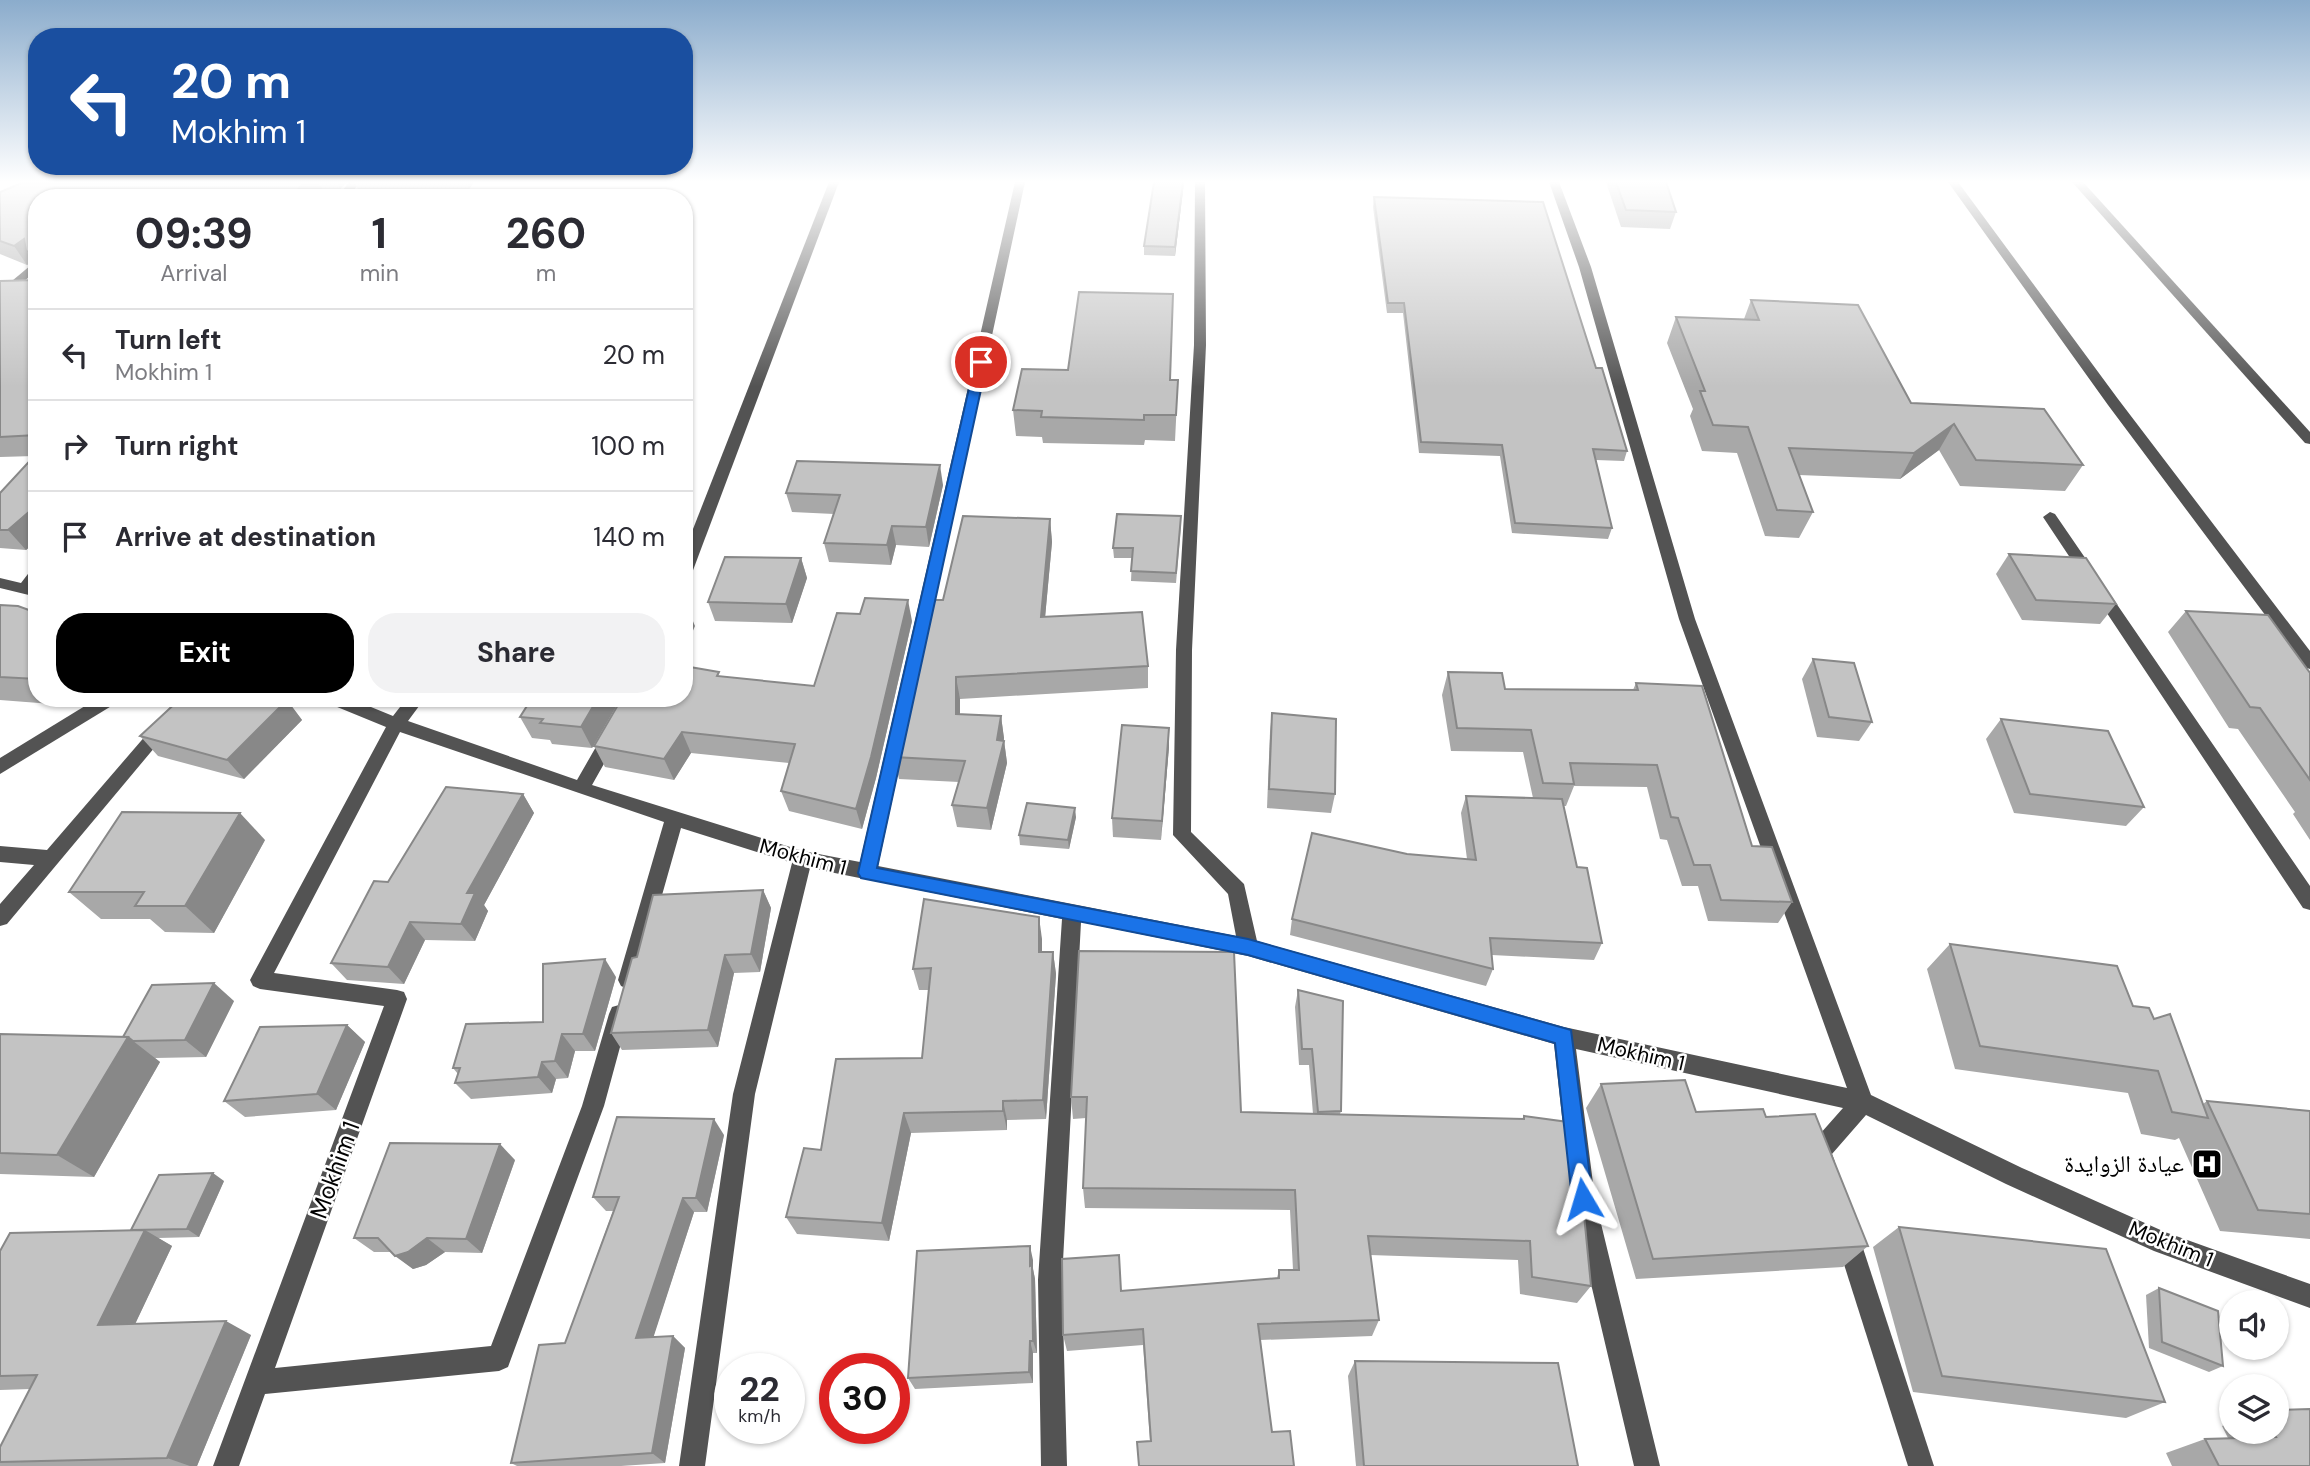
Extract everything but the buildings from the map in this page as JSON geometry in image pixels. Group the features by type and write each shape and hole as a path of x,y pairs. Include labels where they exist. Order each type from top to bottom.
{"street":[{"path":"693,550 808,250"},
{"path":"867,873 1005,250"},
{"path":"1200,250 1200,345 1184,650 1182,835 1237,890 1248,947"},
{"path":"1578,250 1688,619 1863,1102 1820,1151 1833,1190"},
{"path":"2002,250 2310,663"},
{"path":"2139,250 2310,440"},
{"path":"0,298 28,272"},
{"path":"0,280 16,283"},
{"path":"2050,517 2310,902"},
{"path":"0,583 28,589"},
{"path":"0,766 97,707"},
{"path":"0,918 180,707"},
{"name":"Mokhim 1","path":"354,707 581,789 803,859 1248,947 1564,1037 1863,1102 2014,1176 2162,1243 2310,1296"},
{"name":"Mokhim 1","path":"226,1466 397,999 260,980 396,724 410,707"},
{"path":"581,789 628,707"},
{"path":"258,1382 499,1358 593,1106 674,819"},
{"path":"0,853 50,858"},
{"path":"692,1466 744,1094 803,859"},
{"path":"1054,1466 1050,1280 1072,914"},
{"path":"1564,1037 1583,1199 1647,1466"},
{"path":"1841,1217 1922,1466"}],"place":[{"name":"عيادة الزوايدة","path":"2207,1164"}],"route":[{"path":"981,362 867,873 1248,947 1564,1037 1583,1199"}]}
